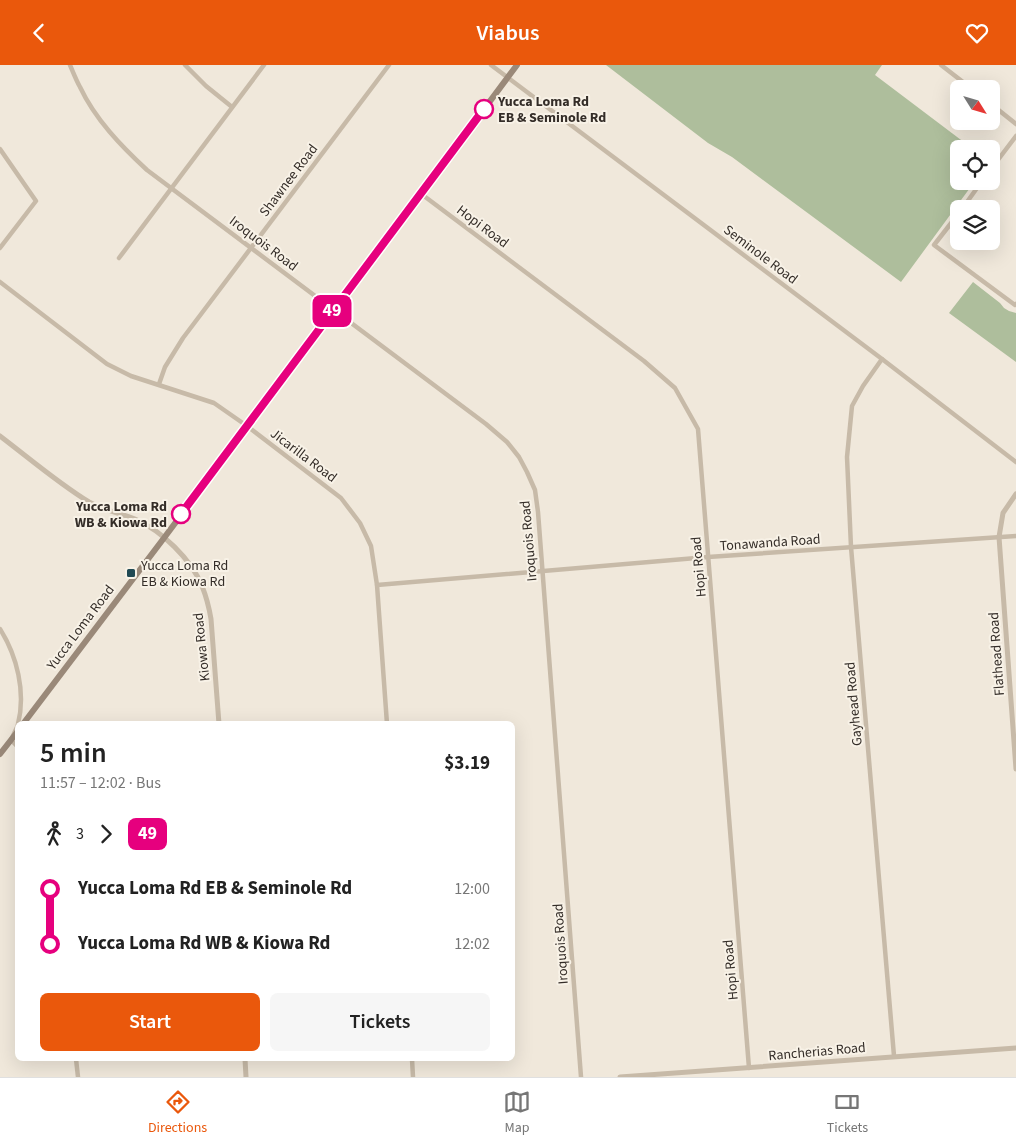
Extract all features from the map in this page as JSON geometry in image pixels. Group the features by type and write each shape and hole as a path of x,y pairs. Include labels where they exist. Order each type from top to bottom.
{"main road":[{"name":"Yucca Loma Road","path":"25,721 517,65"},
{"path":"0,754 15,735"}],"street":[{"name":"Iroquois Road","path":"70,65 92,108 114,137 147,170 486,424 507,442 527,472 535,490 538,512 581,1077"},
{"path":"185,65 206,86 232,107"},
{"path":"118,259 264,65"},
{"name":"Shawnee Road","path":"159,384 165,367 178,346 389,65"},
{"name":"Seminole Road","path":"491,65 1016,461"},
{"path":"941,65 960,80"},
{"path":"1000,111 1016,124"},
{"path":"1000,157 1016,136"},
{"path":"0,149 36,201 0,248"},
{"name":"Hopi Road","path":"420,193 644,361 675,388 698,429 749,1069"},
{"path":"950,225 934,245 1016,305"},
{"name":"Jicarilla Road","path":"0,282 108,364 131,376 214,403 342,498 360,523 371,546 377,585 387,721"},
{"name":"Gayhead Road","path":"882,359 852,406 847,457 852,547 894,1056"},
{"name":"Kiowa Road","path":"0,436 91,503 141,522 164,538 188,562 202,585 208,603 220,721"},
{"name":"Flathead Road","path":"1016,494 1003,513 999,537 1016,769"},
{"name":"Tonawanda Road","path":"377,585 708,557 1016,536"},
{"path":"0,629 6,638 19,674 18,721"},
{"path":"15,731 11,740 15,744"},
{"name":"Rancherias Road","path":"620,1077 1016,1048"},
{"path":"76,1061 78,1077"},
{"path":"245,1061 246,1077"},
{"path":"412,1061 414,1077"}],"green space":[{"path":"606,65 882,65 875,75 961,140 950,140 950,190 968,190 961,200 950,200 950,215 901,282 732,157 708,143"},
{"path":"973,282 1004,308 1016,313 1016,362 949,313"}],"bus line":[{"name":"49","path":"181,514 484,109"}],"place":[{"name":"Yucca Loma Rd EB & Seminole Rd","path":"484,109"},
{"name":"Yucca Loma Rd WB & Kiowa Rd","path":"181,514"},
{"name":"Yucca Loma Rd EB & Kiowa Rd","path":"131,573"}]}
